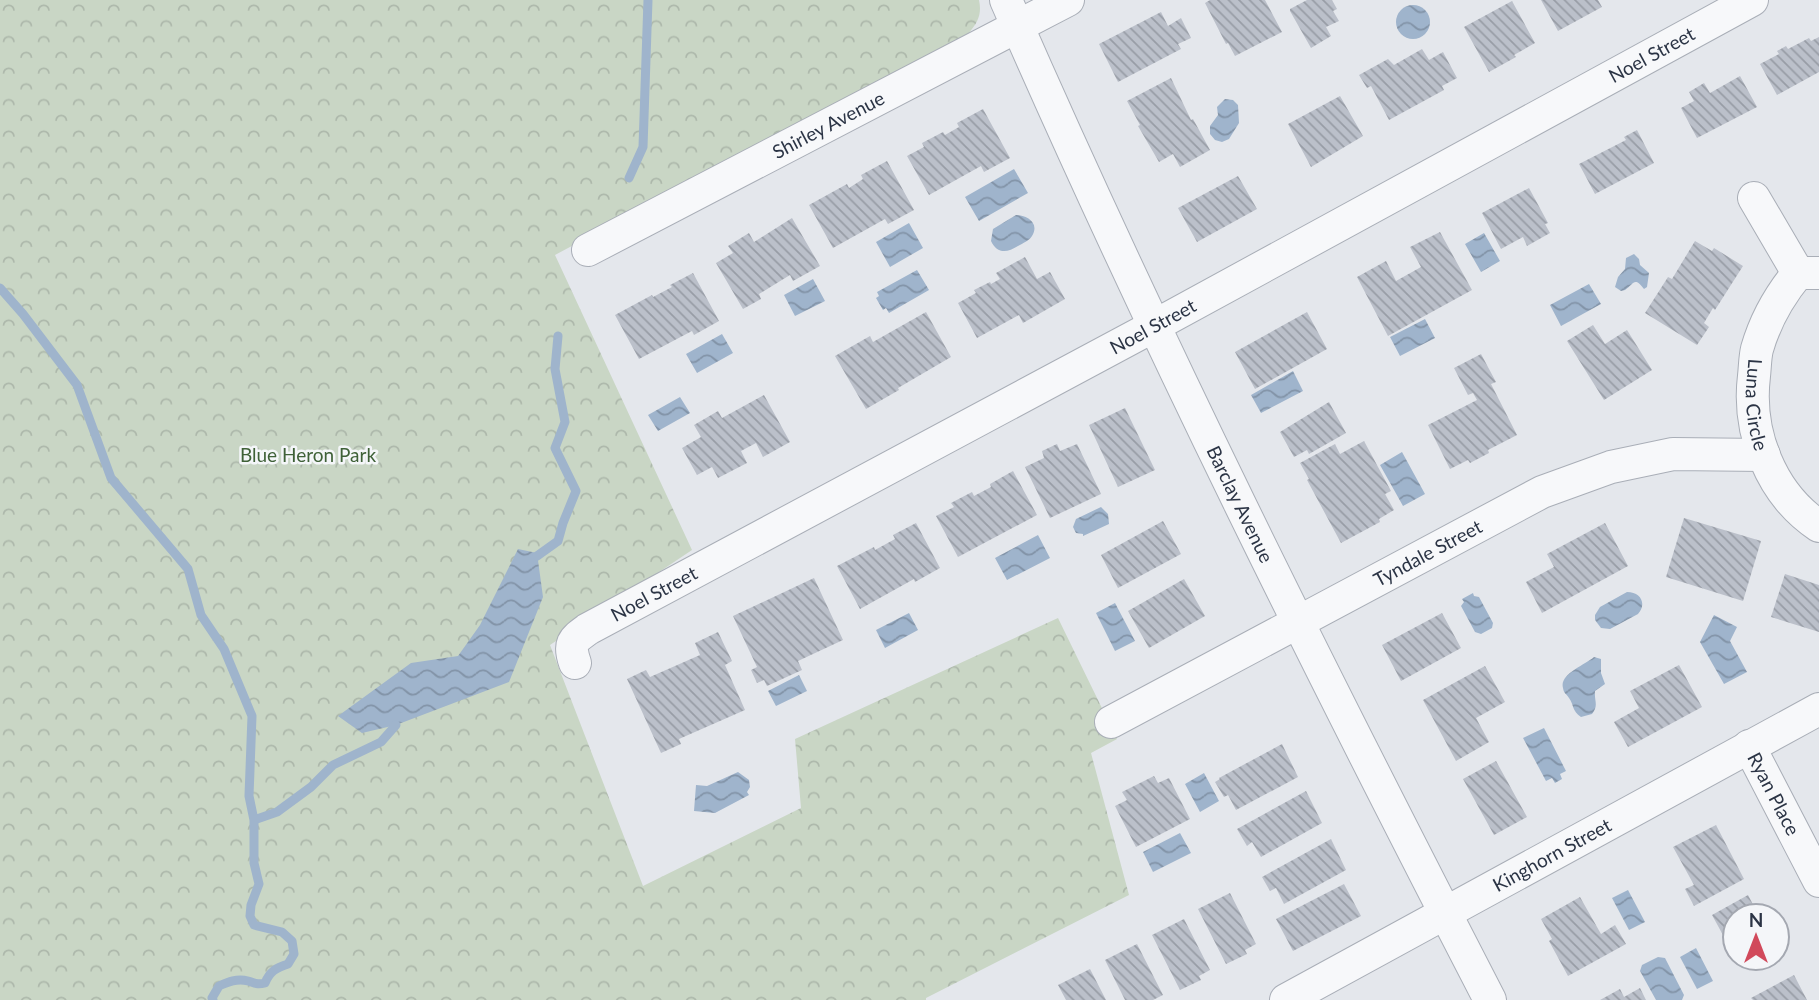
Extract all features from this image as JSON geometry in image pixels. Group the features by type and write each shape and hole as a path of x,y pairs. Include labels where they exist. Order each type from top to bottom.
{"street":[{"name":"Shirley Avenue","path":"589,250 1012,13 1068,0"},
{"name":"Noel Street","path":"575,663 572,643 588,628 1154,326 1752,0"},
{"name":"Barclay Avenue","path":"1012,13 1154,326 1298,623 1490,1000"},
{"name":"Luna Circle","path":"1754,198 1808,273 1788,285 1770,314 1756,351 1752,391 1754,422 1764,455 1782,491 1806,517 1819,526"},
{"name":"Tyndale Street","path":"1111,722 1542,492 1611,467 1674,454 1764,455"},
{"name":"Kinghorn Street","path":"1286,1000 1819,709"},
{"name":"Ryan Place","path":"1749,746 1819,881"}],"green space":[{"name":"Blue Heron Park","path":"0,0 979,0 978,18 969,33 555,255 692,550 550,645 643,886 801,808 795,739 1058,618 1117,739 1091,753 1129,895 926,1000 0,1000"}],"water":[{"path":"1413,5 1425,10 1430,22 1425,34 1413,39 1401,34 1396,22 1401,10"},
{"path":"1225,99 1233,100 1238,105 1239,123 1229,139 1222,142 1215,140 1210,134 1210,126 1218,115 1217,107"},
{"path":"1014,169 1028,193 979,221 965,197"},
{"path":"1016,215 1031,221 1034,227 1032,236 1014,248 999,250 991,241 993,229"},
{"path":"909,223 923,248 890,267 876,242"},
{"path":"1484,233 1500,261 1481,272 1465,244"},
{"path":"1634,254 1640,265 1649,273 1647,287 1644,289 1636,282 1621,291 1615,287 1618,277 1625,269 1626,258"},
{"path":"917,270 929,290 889,313 886,308 883,310 876,298 879,296 877,292"},
{"path":"813,279 825,301 795,316 784,295"},
{"path":"1589,284 1601,304 1561,326 1550,305"},
{"path":"1425,319 1435,338 1400,356 1390,337"},
{"path":"722,334 733,353 697,373 686,354"},
{"path":"1293,371 1303,391 1261,413 1251,395"},
{"path":"680,397 690,413 658,431 648,415"},
{"path":"1402,452 1425,494 1403,506 1380,465"},
{"path":"1101,507 1108,514 1109,524 1083,536 1076,533 1073,527 1076,519"},
{"path":"1038,535 1050,558 1007,580 995,558"},
{"path":"518,549 537,553 543,597 509,682 396,725 362,733 338,716 411,663 458,656 480,625"},
{"path":"1627,592 1639,596 1641,610 1610,629 1601,628 1595,620 1600,607"},
{"path":"1473,593 1479,597 1493,623 1492,628 1481,634 1475,632 1461,606 1464,602 1462,599"},
{"path":"1115,603 1135,641 1115,651 1096,613"},
{"path":"909,613 918,630 885,648 876,630"},
{"path":"1714,615 1737,627 1730,641 1747,672 1724,684 1700,642"},
{"path":"1594,657 1601,659 1601,673 1605,684 1595,691 1596,705 1592,714 1581,717 1564,691 1563,683 1569,674"},
{"path":"799,675 807,691 776,706 768,691"},
{"path":"1544,728 1566,771 1560,774 1562,779 1555,783 1552,778 1546,781 1523,738"},
{"path":"738,772 749,780 749,795 715,813 694,811 696,785 707,786"},
{"path":"1204,773 1219,801 1200,812 1185,784"},
{"path":"1180,833 1191,853 1153,872 1143,852"},
{"path":"1628,890 1645,922 1629,930 1612,898"},
{"path":"1696,948 1713,981 1697,989 1680,957"},
{"path":"1658,957 1665,958 1684,995 1682,1000 1656,1000 1640,971 1642,965"}],"building":[{"path":"1210,0 1265,0 1282,32 1235,56 1205,3"},
{"path":"1307,0 1332,0 1337,9 1333,11 1339,21 1326,27 1331,36 1311,48 1290,11"},
{"path":"1541,0 1598,0 1602,7 1558,31"},
{"path":"1512,1 1535,43 1489,72 1464,27"},
{"path":"1161,12 1168,26 1181,18 1191,38 1178,44 1181,49 1118,82 1099,44"},
{"path":"1819,37 1819,72 1777,95 1760,64 1779,54 1777,51 1786,46 1788,49 1809,38 1811,41"},
{"path":"1422,49 1429,60 1443,52 1457,78 1442,86 1444,90 1389,120 1371,86 1367,88 1359,75 1388,59 1394,65"},
{"path":"1740,76 1757,107 1697,138 1681,108 1694,101 1689,92 1704,83 1710,93"},
{"path":"1171,78 1191,120 1193,119 1210,150 1180,167 1173,154 1159,162 1127,101"},
{"path":"1340,96 1363,136 1311,167 1288,124"},
{"path":"983,109 1010,158 984,172 981,166 929,195 907,156 924,147 922,143 943,132 945,135 959,127 957,123"},
{"path":"1637,130 1654,163 1595,194 1579,164 1626,140 1624,137"},
{"path":"887,161 914,210 888,224 885,219 833,248 809,205 847,184 849,188 863,179 861,175"},
{"path":"1238,176 1257,209 1197,242 1178,208"},
{"path":"1529,188 1548,223 1545,224 1550,233 1527,246 1523,237 1501,249 1482,213"},
{"path":"792,218 820,266 793,281 790,275 759,294 761,299 743,309 716,263 733,253 728,246 749,233 754,242"},
{"path":"1440,232 1472,290 1388,336 1357,277 1386,261 1396,281 1421,267 1410,247"},
{"path":"1695,241 1712,251 1714,248 1743,266 1704,323 1709,327 1697,345 1645,313 1668,277 1672,279"},
{"path":"1025,257 1037,279 1050,272 1065,299 1023,323 1019,315 977,338 958,303 976,293 974,290 1000,279 996,273"},
{"path":"693,273 719,321 694,335 692,331 639,359 615,315 672,287 670,285"},
{"path":"926,312 951,357 866,409 835,356 870,336 873,342"},
{"path":"1307,312 1327,349 1255,389 1235,352"},
{"path":"1593,325 1605,344 1627,330 1652,370 1604,400 1567,341"},
{"path":"1481,354 1496,382 1491,384 1517,435 1470,463 1468,460 1450,469 1428,425 1477,400 1473,393 1468,395 1454,368"},
{"path":"764,395 790,442 763,457 756,443 741,451 747,463 718,478 712,467 697,475 682,448 701,437 694,425 718,411 722,418"},
{"path":"1329,402 1346,433 1309,454 1307,450 1294,457 1280,432"},
{"path":"1125,408 1155,470 1118,487 1089,425"},
{"path":"1364,441 1391,491 1385,494 1394,510 1379,519 1380,522 1341,543 1300,463 1335,444 1340,454"},
{"path":"1057,444 1060,451 1077,444 1101,494 1050,518 1025,467 1044,458 1042,451"},
{"path":"1013,471 1037,515 958,557 936,516 954,507 951,503 972,492 974,496"},
{"path":"1684,518 1761,541 1743,601 1666,577"},
{"path":"1163,521 1181,554 1118,588 1101,555"},
{"path":"916,523 940,568 860,609 837,566 874,547 875,550 895,539 893,535"},
{"path":"1605,523 1628,566 1542,613 1526,582 1554,567 1547,554"},
{"path":"1785,574 1819,585 1819,632 1771,617"},
{"path":"814,578 843,640 798,661 802,670 767,686 764,680 757,683 751,670 757,667 733,616"},
{"path":"1184,579 1205,616 1149,648 1128,611"},
{"path":"1442,613 1461,648 1401,681 1382,645"},
{"path":"718,632 732,661 725,665 745,710 679,739 681,744 661,753 627,679 646,670 650,677 700,655 695,643"},
{"path":"1679,665 1702,707 1628,747 1614,722 1639,708 1630,691"},
{"path":"1485,666 1505,702 1476,718 1489,742 1456,761 1423,700"},
{"path":"1282,744 1298,777 1236,810 1228,795 1224,797 1215,782"},
{"path":"1496,761 1527,817 1494,835 1463,779"},
{"path":"1154,776 1158,783 1169,778 1190,819 1136,847 1115,806 1127,800 1122,792"},
{"path":"1306,791 1322,823 1261,857 1252,842 1247,846 1237,829"},
{"path":"1716,825 1744,879 1694,906 1685,889 1694,885 1673,847"},
{"path":"1331,839 1346,870 1284,904 1276,888 1270,891 1262,877"},
{"path":"1344,884 1361,916 1293,951 1276,919"},
{"path":"1230,893 1256,944 1245,950 1247,954 1226,964 1198,909"},
{"path":"1748,895 1752,902 1735,902"},
{"path":"1580,897 1601,934 1615,925 1626,944 1568,976 1549,941 1552,939 1541,919"},
{"path":"1721,910 1721,931 1712,915"},
{"path":"1184,919 1210,970 1199,976 1201,980 1180,990 1152,935"},
{"path":"1137,944 1163,995 1153,1000 1125,1000 1105,960"},
{"path":"1090,969 1106,1000 1066,1000 1058,985"},
{"path":"1794,975 1807,1000 1751,998"},
{"path":"1640,988 1646,1000 1600,1000 1620,989 1624,997"}],"waterway":[{"path":"629,178 643,147 648,0"},
{"path":"0,288 77,385 111,478 188,569 201,615 224,649 252,716 249,796 254,820 254,863 259,884 250,916 254,925 282,932 292,941 294,954 288,964 274,970 265,983 240,980 229,982 219,986 213,1000"},
{"path":"537,556 558,541 576,491 555,448 565,422 555,369 558,336"},
{"path":"254,820 277,812 311,787 333,765 381,742 396,725"}]}
